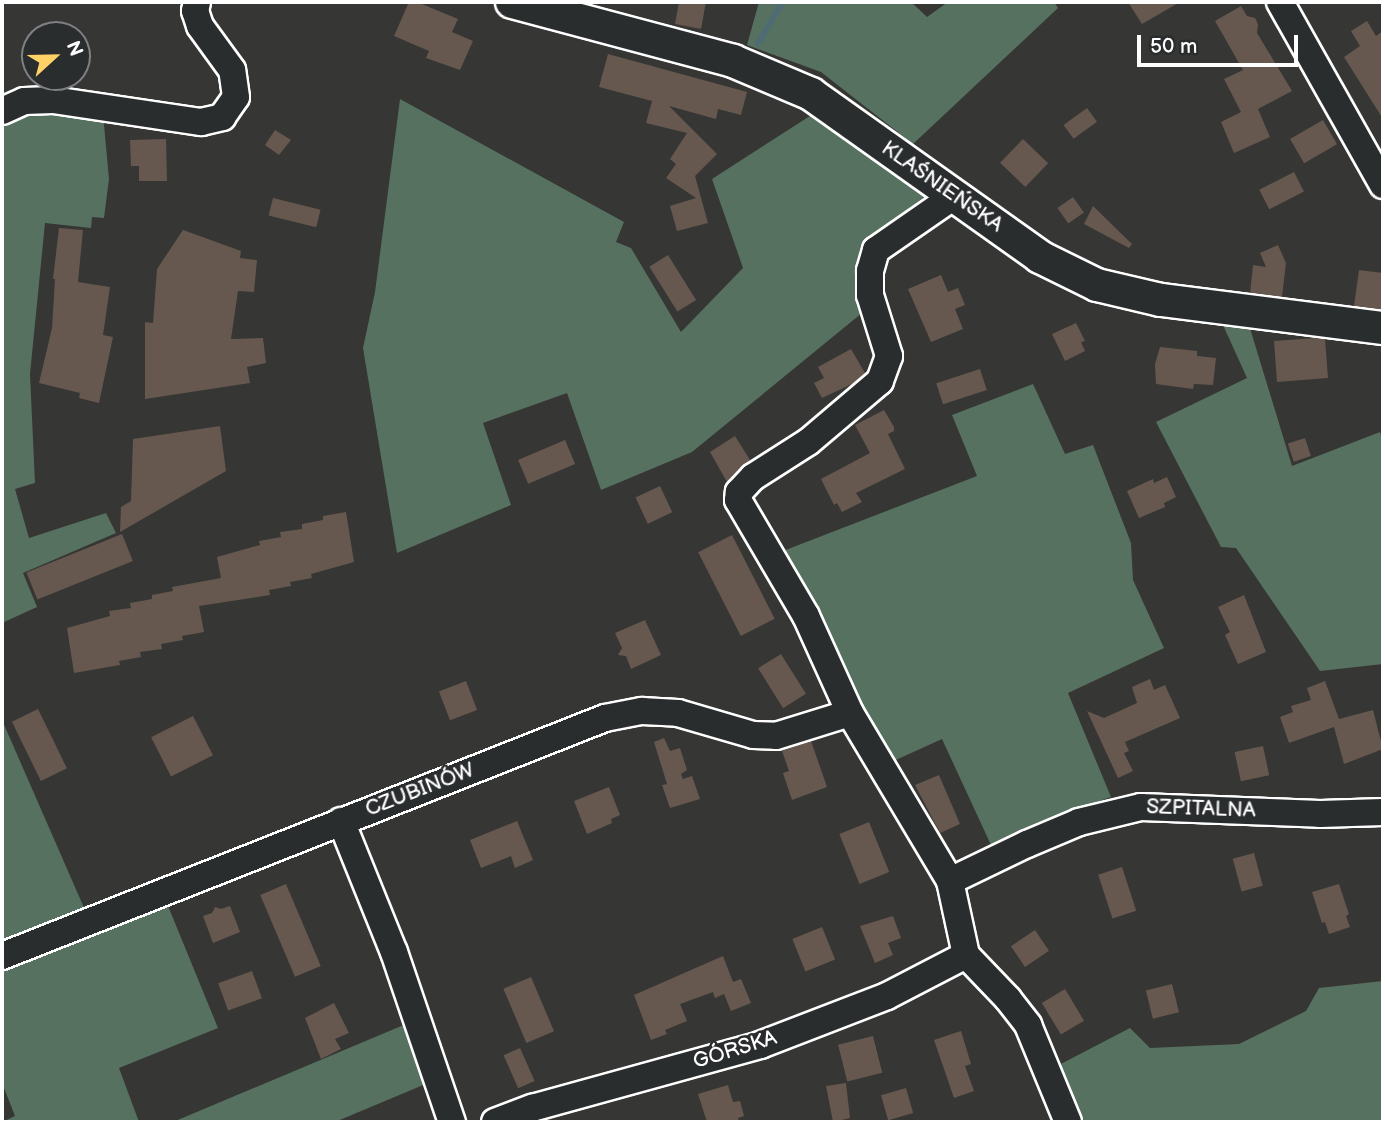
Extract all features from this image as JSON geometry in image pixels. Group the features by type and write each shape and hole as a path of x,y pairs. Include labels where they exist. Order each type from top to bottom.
{"street":[{"path":"2,111 24,102 53,100 201,122 222,117 236,97 232,70 200,26 195,11 197,2"},
{"name":"KLAŚNIEŃSKA","path":"512,2 733,61 811,94 1040,257 1097,285 1161,299 1383,328"},
{"path":"1280,2 1383,185"},
{"path":"954,195 876,250 870,271 870,295 889,356 880,381 808,442 753,477 739,492 738,500 748,522 806,616 850,713 950,881 966,955 1008,999 1028,1025 1068,1122"},
{"name":"CZUBINÓW","path":"2,956 605,718 642,711 678,713 753,735 776,736 850,713"},
{"name":"SZPITALNA","path":"950,881 1079,822 1141,807 1320,814 1383,812"},
{"path":"341,821 394,952 452,1122"},
{"name":"GÓRSKA","path":"495,1122 531,1108 760,1045 887,996 966,955"}],"green space":[{"path":"759,2 911,2 927,17 948,2 1054,2 1058,8 913,144 821,72 747,45"},
{"path":"400,99 624,222 616,242 631,248 681,332 743,268 712,179 813,114 924,197 861,245 862,313 692,452 601,490 567,393 483,423 511,505 397,553 363,348 375,292"},
{"path":"48,106 108,116 104,125 109,179 104,218 92,217 91,228 45,223 30,374 35,483 15,489 29,538 106,513 116,533 23,573 37,607 2,623 2,117"},
{"path":"1223,325 1249,325 1292,466 1380,432 1383,442 1383,664 1320,671 1236,548 1221,547 1156,422 1247,378"},
{"path":"1033,384 1065,454 1093,445 1131,543 1133,580 1164,648 1068,693 1111,797 1057,816 991,845 942,739 887,764 783,551 977,476 952,415"},
{"path":"2,720 85,910 2,942"},
{"path":"166,901 218,1028 119,1068 139,1122 2,1122 15,1116 2,1083 2,966"},
{"path":"1383,981 1383,1122 1079,1122 1055,1067 1130,1028 1150,1048 1239,1044 1306,1011 1319,988"},
{"path":"406,1024 428,1083 335,1122 173,1122"}],"building":[{"path":"409,2 417,2 458,19 452,32 473,41 460,70 426,58 429,51 394,36"},
{"path":"679,2 706,2 701,29 675,24"},
{"path":"1128,2 1180,2 1142,24"},
{"path":"1241,6 1247,16 1255,18 1258,24 1257,33 1292,91 1258,109 1270,137 1234,153 1221,122 1241,112 1224,79 1243,70 1215,21"},
{"path":"1367,21 1376,36 1383,31 1383,119 1344,57 1360,46 1351,31"},
{"path":"608,54 747,92 741,115 718,109 716,119 669,106 717,154 695,176 708,223 677,231 670,206 696,198 666,178 676,164 670,159 687,133 646,123 652,101 599,87"},
{"path":"1087,108 1097,122 1074,139 1064,125"},
{"path":"1323,120 1337,144 1304,163 1290,139"},
{"path":"275,130 291,140 279,155 265,145"},
{"path":"166,139 167,181 139,181 139,166 131,166 130,140"},
{"path":"1023,139 1048,163 1025,187 1000,163"},
{"path":"1294,172 1304,192 1269,209 1259,190"},
{"path":"1073,197 1084,213 1068,223 1057,208"},
{"path":"273,198 321,210 316,227 269,215"},
{"path":"1093,206 1132,244 1129,248 1084,224"},
{"path":"59,228 83,230 78,282 110,287 103,335 113,337 99,403 79,398 80,393 39,383 52,328 53,279"},
{"path":"183,230 241,251 240,258 257,260 254,292 238,291 231,339 263,338 266,363 247,367 250,383 145,399 145,322 153,323 157,269"},
{"path":"1278,245 1286,263 1282,297 1250,293 1253,265 1266,267 1260,253"},
{"path":"668,255 696,300 677,312 649,267"},
{"path":"1359,270 1383,273 1383,310 1354,306"},
{"path":"941,275 948,292 958,288 965,305 955,309 963,329 931,342 908,289"},
{"path":"1076,323 1085,341 1081,342 1085,351 1065,361 1052,334"},
{"path":"1325,339 1328,378 1277,382 1274,341"},
{"path":"1160,347 1197,351 1197,356 1216,358 1213,385 1194,384 1193,389 1156,384 1155,364"},
{"path":"851,349 865,373 854,383 822,398 814,383 824,378 818,367"},
{"path":"980,369 987,390 943,404 936,383"},
{"path":"884,410 894,427 894,431 888,434 905,469 856,493 862,502 842,512 837,503 834,505 821,479 870,453 855,425"},
{"path":"220,426 226,471 120,532 121,507 131,501 133,439"},
{"path":"735,436 750,460 727,482 710,452"},
{"path":"1305,438 1311,456 1294,462 1288,444"},
{"path":"565,440 575,464 528,484 518,460"},
{"path":"1167,477 1176,497 1164,503 1165,507 1139,518 1127,491 1153,479 1154,483"},
{"path":"660,486 672,512 648,524 636,497"},
{"path":"346,512 354,562 311,574 312,578 290,582 291,586 269,590 270,595 199,606 204,632 161,644 162,649 140,652 141,657 119,661 120,665 74,673 67,628 110,616 109,611 131,608 130,603 173,591 172,587 221,578 217,557 260,545 259,541 281,537 280,532 302,529 302,524 323,520 323,516"},
{"path":"122,534 133,561 37,599 27,573"},
{"path":"732,535 775,619 741,636 698,552"},
{"path":"1244,595 1266,652 1238,664 1225,635 1230,632 1218,607"},
{"path":"645,620 661,655 631,669 626,656 618,655 622,648 615,633"},
{"path":"781,654 806,694 783,708 758,668"},
{"path":"1150,679 1154,690 1165,685 1180,718 1125,742 1129,751 1124,753 1133,771 1118,778 1087,711 1104,718 1137,703 1132,687"},
{"path":"466,681 477,710 450,720 439,691"},
{"path":"1325,681 1339,719 1373,710 1383,749 1344,764 1334,727 1289,743 1280,717 1293,712 1291,706 1311,700 1307,688"},
{"path":"38,709 67,768 41,781 12,722"},
{"path":"193,716 213,755 171,777 151,737"},
{"path":"664,738 670,751 680,748 687,770 681,774 683,779 692,776 700,799 670,808 662,785 667,784 654,742"},
{"path":"811,741 827,787 792,800 783,773 789,771 782,751"},
{"path":"1263,746 1269,775 1241,781 1235,752"},
{"path":"939,775 960,824 940,833 915,785"},
{"path":"609,787 620,815 611,819 612,823 587,834 574,801"},
{"path":"517,821 533,860 515,868 511,856 481,868 470,840"},
{"path":"869,822 889,872 860,884 839,834"},
{"path":"1254,853 1263,886 1242,892 1233,859"},
{"path":"1122,867 1136,911 1112,918 1098,875"},
{"path":"286,884 321,966 295,977 260,895"},
{"path":"1339,884 1349,914 1346,916 1350,927 1329,934 1325,922 1322,923 1312,892"},
{"path":"230,906 240,932 213,943 203,916 212,913 215,907 221,909"},
{"path":"893,916 901,938 888,943 893,955 875,963 860,926"},
{"path":"822,927 835,959 805,971 792,939"},
{"path":"1035,930 1049,951 1025,967 1011,946"},
{"path":"723,956 733,982 741,979 751,1003 731,1011 724,994 715,998 713,992 680,1004 687,1021 665,1030 667,1034 651,1040 634,995"},
{"path":"252,971 262,998 228,1011 218,983"},
{"path":"531,977 554,1031 526,1043 503,989"},
{"path":"1172,984 1179,1012 1153,1019 1146,991"},
{"path":"1065,989 1084,1021 1061,1035 1042,1003"},
{"path":"334,1003 349,1033 335,1039 341,1049 321,1059 305,1018"},
{"path":"961,1031 971,1064 965,1066 974,1091 954,1098 934,1040"},
{"path":"873,1036 882,1073 847,1082 838,1045"},
{"path":"520,1048 535,1081 518,1088 504,1055"},
{"path":"846,1083 850,1118 833,1122 826,1086"},
{"path":"728,1085 733,1102 740,1101 744,1116 738,1118 739,1122 707,1122 698,1094"},
{"path":"906,1088 913,1113 888,1120 881,1095"}],"waterway":[{"path":"758,43 783,2"}]}
